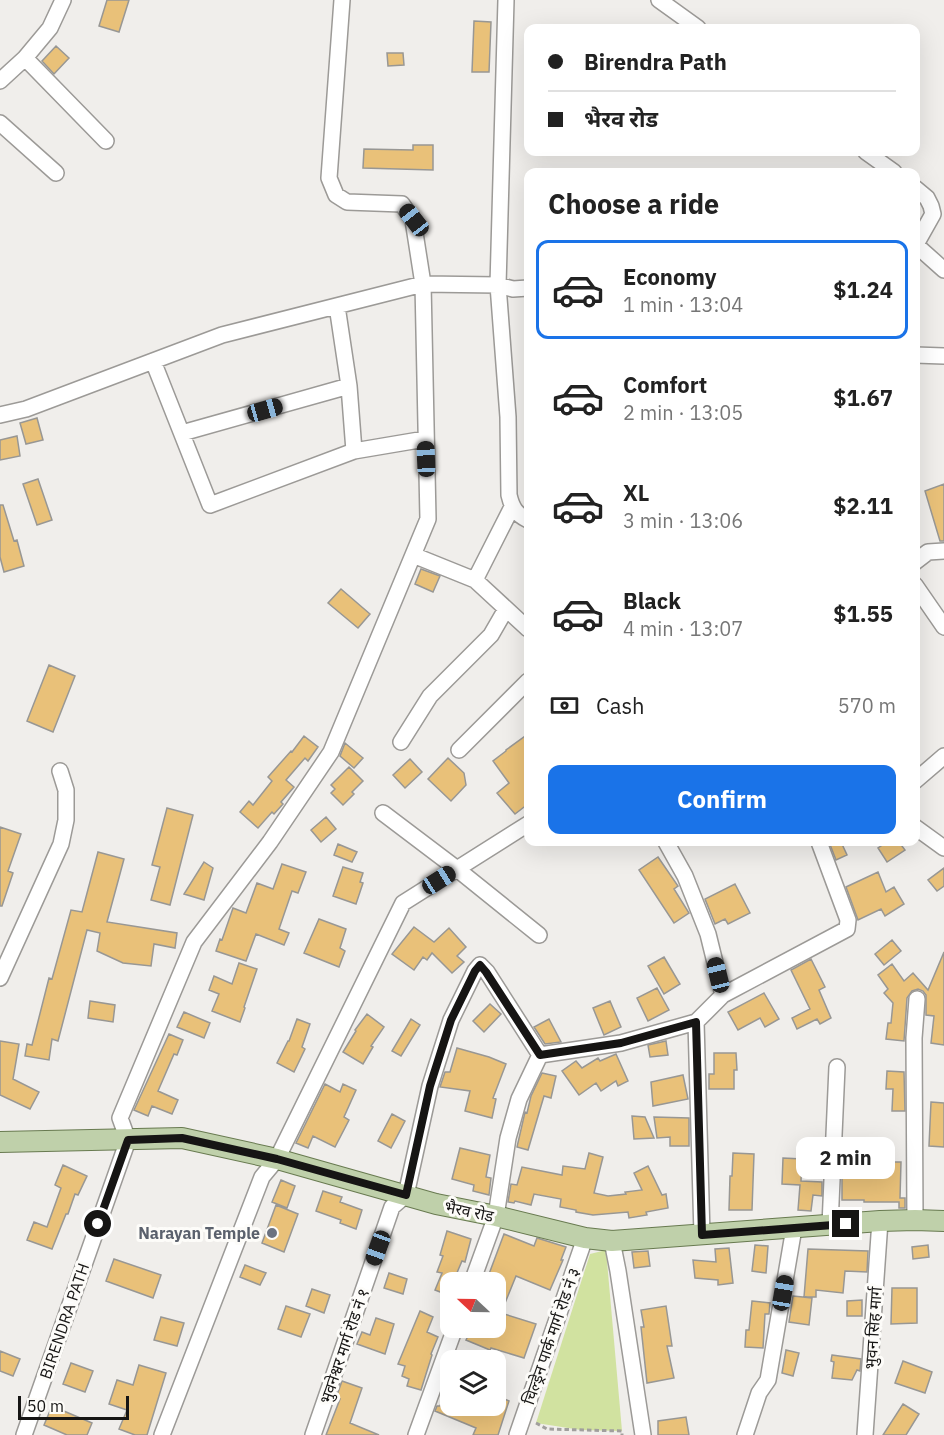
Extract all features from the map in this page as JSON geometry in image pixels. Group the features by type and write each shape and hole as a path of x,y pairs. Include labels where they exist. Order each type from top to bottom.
{"main road":[{"name":"भैरव रोड","path":"0,1142 182,1138 277,1159 436,1204 585,1238 612,1241 880,1221 944,1221"}],"street":[{"path":"0,81 25,58 50,28 63,0"},
{"path":"128,1140 120,1118 194,942 270,842 331,752 428,519 423,284 414,220 402,204 347,202 336,195 329,178 342,0"},
{"path":"506,0 498,285 508,417 509,495 512,507 524,518"},
{"path":"659,0 692,24"},
{"path":"25,58 106,141"},
{"path":"0,123 56,173"},
{"path":"872,156 888,168"},
{"path":"920,192 927,198 933,214 920,238"},
{"path":"920,249 944,270"},
{"path":"0,415 26,409 222,335 423,284 498,285 513,289 524,288"},
{"path":"337,306 349,386 354,451"},
{"path":"920,355 944,356"},
{"path":"153,361 210,505 354,451 425,440"},
{"path":"182,433 349,386"},
{"path":"475,580 512,507"},
{"path":"920,558 928,552 944,551"},
{"path":"413,555 475,580 524,625"},
{"path":"920,592 944,627"},
{"path":"401,742 430,696 490,635 507,609"},
{"path":"459,750 524,685"},
{"path":"920,777 944,756"},
{"path":"0,978 61,844 66,820 66,790 60,771"},
{"path":"383,813 539,935"},
{"path":"162,1435 262,1176 277,1159 403,903 524,827"},
{"path":"920,831 944,848"},
{"path":"668,846 685,876 708,934 723,995"},
{"path":"540,1055 621,1043 696,1022 723,995 847,929 848,920 820,846"},
{"path":"406,1195 430,1086 451,1020 480,965 540,1055"},
{"path":"915,1220 914,1038 917,999"},
{"path":"696,1022 702,1235"},
{"path":"476,1272 496,1216 508,1138 519,1099 540,1055"},
{"path":"830,1225 837,1067"},
{"name":"BIRENDRA PATH","path":"24,1435 128,1140"},
{"name":"भुवनेश्वर मार्ग रोड नं १","path":"313,1435 392,1207 406,1195"},
{"name":"भुवन सिंह मार्ग","path":"865,1435 880,1221"},
{"path":"744,1435 759,1393 768,1380 794,1228"},
{"name":"चिल्ड्रेन पार्क मार्ग रोड नं ३","path":"517,1435 585,1238"},
{"path":"612,1241 643,1435"},
{"path":"416,1435 451,1338"}],"path":[{"path":"536,1423 547,1429 622,1431 622,1435"},
{"path":"547,1429 547,1435"}],"green space":[{"path":"606,1250 622,1431 581,1430 536,1423 590,1254"}],"building":[{"path":"107,0 129,0 119,32 99,26"},
{"path":"474,21 491,22 489,72 472,72"},
{"path":"56,46 69,58 54,74 42,61"},
{"path":"387,53 403,53 404,65 388,66"},
{"path":"413,145 433,145 433,170 363,168 364,149 413,150"},
{"path":"37,418 43,440 26,444 20,423"},
{"path":"17,436 20,456 0,460 0,440"},
{"path":"38,479 52,520 37,525 23,484"},
{"path":"944,484 944,541 940,541 925,491"},
{"path":"0,505 3,505 14,541 17,540 24,566 4,572 0,557"},
{"path":"421,569 440,576 433,592 415,584"},
{"path":"341,589 370,614 358,628 328,603"},
{"path":"49,665 75,676 53,732 27,721"},
{"path":"304,736 318,747 308,761 305,758 286,780 294,787 281,802 283,804 274,814 272,812 258,828 240,812 249,801 253,805 272,781 268,777"},
{"path":"524,737 524,807 515,814 497,793 509,783 493,761"},
{"path":"345,743 363,758 354,768 340,756"},
{"path":"448,758 464,773 466,785 451,801 428,779"},
{"path":"410,759 422,772 405,788 393,775"},
{"path":"349,767 363,781 343,805 331,793 335,789 331,785"},
{"path":"167,808 193,815 170,905 151,900 160,867 152,865"},
{"path":"326,817 336,829 321,842 311,830"},
{"path":"0,827 21,834 8,871 13,873 2,906 0,906"},
{"path":"338,844 357,852 352,862 334,855"},
{"path":"831,846 843,846 847,855 836,860"},
{"path":"902,846 905,850 887,862 878,848"},
{"path":"98,852 124,859 107,922 177,933 175,948 154,944 151,966 123,963 97,951 100,933 87,930 58,1041 52,1039 49,1060 25,1056 27,1044 32,1045 49,978 52,979 71,910 82,912"},
{"path":"658,857 678,886 674,889 689,913 674,923 639,870"},
{"path":"204,862 213,868 204,900 184,894"},
{"path":"282,864 306,872 298,893 292,891 279,929 289,933 284,945 256,934 246,961 216,951 233,908 246,913 257,883 273,889"},
{"path":"343,867 363,873 360,882 363,883 356,904 333,896"},
{"path":"944,868 944,886 937,891 928,880"},
{"path":"878,872 886,892 894,887 904,904 885,916 881,909 858,920 846,887"},
{"path":"735,884 750,913 728,924 725,919 715,924 705,899"},
{"path":"319,919 346,929 340,948 345,951 339,967 304,953"},
{"path":"414,927 434,942 449,928 466,947 457,956 464,962 452,973 432,953 427,960 423,957 414,970 392,954"},
{"path":"892,940 901,951 884,965 875,954"},
{"path":"944,952 944,1045 931,1043 934,1016 926,1015 926,995 918,989 912,991 907,998 904,1041 886,1039 888,1023 891,1023 893,1003 884,993 888,989 878,975 892,964 904,981 913,973 928,990"},
{"path":"664,957 680,984 664,994 648,966"},
{"path":"811,959 825,987 819,990 831,1018 820,1024 817,1019 797,1029 792,1018 810,1009 791,970"},
{"path":"239,963 257,969 240,1022 212,1011 219,994 209,990 214,976 232,984"},
{"path":"657,988 669,1010 648,1021 637,998"},
{"path":"764,993 779,1019 765,1027 760,1018 738,1030 728,1012"},
{"path":"90,1001 115,1005 113,1022 88,1018"},
{"path":"610,1001 621,1027 604,1035 593,1008"},
{"path":"490,1004 501,1014 484,1032 473,1021"},
{"path":"184,1012 210,1023 204,1038 177,1027"},
{"path":"367,1014 384,1027 371,1046 373,1047 363,1064 343,1052"},
{"path":"297,1019 310,1024 302,1047 305,1049 294,1072 277,1063 289,1041"},
{"path":"411,1019 420,1025 401,1056 392,1051"},
{"path":"549,1019 561,1042 545,1044 534,1027"},
{"path":"169,1034 183,1040 177,1055 174,1054 158,1091 178,1100 172,1114 152,1106 148,1116 134,1110"},
{"path":"0,1041 19,1044 13,1079 39,1092 30,1109 0,1095"},
{"path":"666,1041 668,1055 650,1057 648,1045"},
{"path":"457,1048 506,1064 493,1098 496,1099 492,1118 465,1111 470,1091 440,1087 445,1072 450,1072"},
{"path":"714,1053 736,1053 737,1070 734,1070 734,1089 709,1089 709,1074 714,1074"},
{"path":"616,1054 628,1081 618,1086 616,1081 601,1091 596,1083 579,1095 562,1071 576,1061 582,1068 598,1058 600,1061"},
{"path":"887,1071 904,1072 905,1111 892,1111 893,1089 886,1089"},
{"path":"542,1073 556,1076 551,1098 544,1096 528,1150 517,1147 525,1112 527,1113 531,1096"},
{"path":"683,1075 688,1099 653,1106 651,1082"},
{"path":"325,1084 340,1092 343,1084 356,1090 344,1117 349,1120 335,1147 313,1136 308,1148 296,1143"},
{"path":"931,1102 944,1103 944,1147 929,1146"},
{"path":"392,1114 405,1121 391,1148 378,1141"},
{"path":"632,1116 645,1117 654,1138 634,1139"},
{"path":"654,1117 689,1118 689,1146 670,1146 670,1137 657,1138"},
{"path":"869,1144 880,1144 880,1162 901,1162 900,1198 905,1198 905,1208 899,1208 899,1202 842,1200 845,1147 869,1147"},
{"path":"460,1148 490,1155 486,1177 491,1178 489,1195 473,1191 474,1185 452,1179"},
{"path":"589,1153 603,1157 594,1193 608,1196 642,1190 634,1173 648,1166 662,1195 666,1194 668,1208 629,1218 628,1212 593,1215 576,1212 576,1210 560,1207 561,1199 534,1194 531,1205 515,1201 514,1203 508,1202 511,1184 517,1185 522,1167 562,1175 563,1166 585,1169"},
{"path":"733,1153 754,1154 752,1210 729,1210"},
{"path":"783,1158 802,1159 801,1181 822,1182 822,1196 813,1195 811,1211 798,1210 800,1185 782,1184"},
{"path":"63,1165 87,1176 78,1195 75,1194 52,1249 27,1240 34,1222 47,1227 61,1188 55,1185"},
{"path":"281,1180 295,1186 287,1208 272,1202"},
{"path":"323,1191 342,1197 340,1202 362,1210 356,1229 340,1223 341,1220 316,1211"},
{"path":"276,1205 298,1214 284,1252 262,1243"},
{"path":"447,1231 471,1239 465,1262 462,1261 457,1272 437,1272 443,1256 440,1255"},
{"path":"504,1234 534,1246 537,1238 566,1247 550,1290 516,1276 506,1301 506,1272 490,1272"},
{"path":"755,1245 768,1246 766,1273 752,1271"},
{"path":"928,1245 929,1257 913,1259 912,1247"},
{"path":"729,1248 733,1283 718,1285 718,1280 695,1278 693,1260 716,1262 715,1249"},
{"path":"808,1249 868,1251 867,1272 845,1271 843,1293 816,1290 816,1297 804,1297"},
{"path":"648,1251 650,1266 634,1268 632,1252"},
{"path":"114,1259 161,1275 153,1298 106,1281"},
{"path":"245,1265 266,1273 260,1285 240,1277"},
{"path":"389,1273 407,1279 403,1294 384,1288"},
{"path":"440,1278 440,1292 435,1290"},
{"path":"892,1288 917,1288 917,1323 891,1324"},
{"path":"312,1289 330,1295 324,1313 306,1306"},
{"path":"793,1296 812,1298 809,1325 789,1322"},
{"path":"862,1300 862,1316 847,1316 847,1301"},
{"path":"752,1301 770,1303 769,1314 765,1314 763,1348 745,1347"},
{"path":"286,1306 310,1314 301,1337 278,1329"},
{"path":"666,1306 672,1346 667,1346 674,1378 647,1383 641,1310"},
{"path":"420,1311 433,1317 427,1332 438,1337 421,1390 407,1386 409,1379 402,1376 405,1366 398,1364"},
{"path":"506,1315 536,1324 524,1358 506,1353 506,1350 491,1348 490,1350 466,1340 467,1338 506,1338"},
{"path":"161,1317 184,1323 177,1346 154,1340"},
{"path":"376,1318 394,1324 385,1354 357,1344 362,1332 370,1335"},
{"path":"786,1350 799,1353 793,1376 782,1373"},
{"path":"0,1351 20,1359 13,1376 0,1371"},
{"path":"832,1355 861,1359 860,1371 857,1370 852,1380 832,1378 834,1362 831,1361"},
{"path":"903,1361 932,1372 925,1393 895,1383"},
{"path":"71,1363 93,1371 85,1392 63,1384"},
{"path":"139,1365 166,1373 147,1435 135,1435 119,1429 127,1410 109,1404 117,1380 133,1385"},
{"path":"342,1381 362,1388 350,1423 379,1435 326,1435 340,1399 336,1398"},
{"path":"903,1404 919,1414 906,1435 883,1435"},
{"path":"52,1406 92,1423 87,1435 67,1435 44,1425"},
{"path":"437,1406 440,1406 440,1413 435,1411"},
{"path":"447,1416 504,1416 498,1435 473,1435 476,1428"},
{"path":"686,1417 689,1435 658,1435 658,1421"}],"place":[{"name":"Narayan Temple","path":"272,1233"}],"route":[{"path":"98,1224 128,1140 182,1138 277,1159 406,1195 430,1086 451,1020 480,965 540,1055 621,1043 696,1022 702,1235 846,1224"}]}
